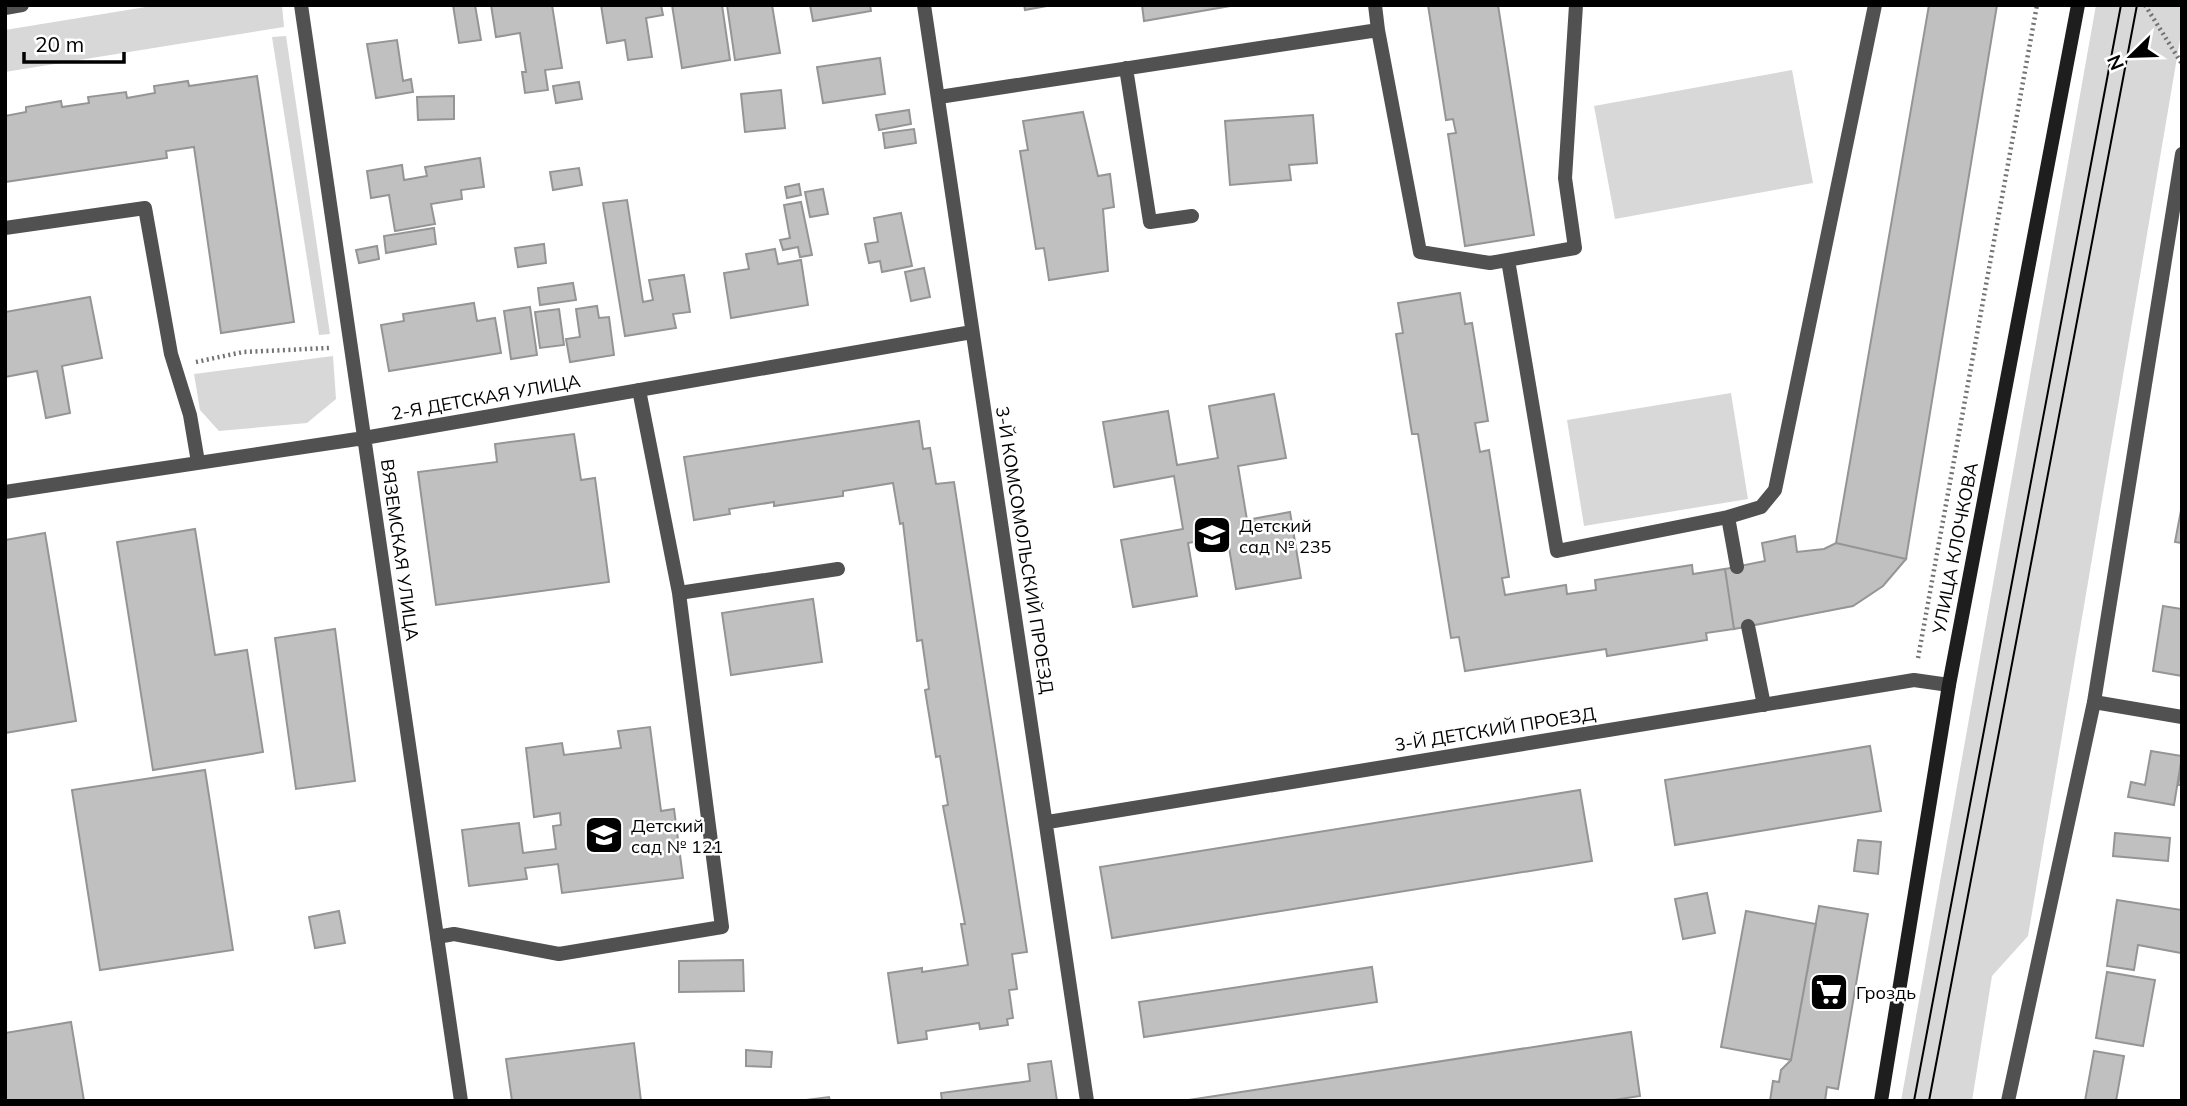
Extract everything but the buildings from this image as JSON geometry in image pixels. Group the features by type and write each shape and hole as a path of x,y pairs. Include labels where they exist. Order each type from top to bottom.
{"street":[{"path":"5,8 22,5"},
{"name":"ВЯЗЕМСКАЯ УЛИЦА","path":"301,5 461,1101"},
{"name":"3-Й КОМСОМОЛЬСКИЙ ПРОЕЗД","path":"924,5 1048,822 1087,1101"},
{"path":"1375,5 1420,252 1490,263 1575,248 1565,177 1576,5"},
{"path":"1508,260 1557,551 1728,517 1761,507 1775,491 1875,5"},
{"name":"УЛИЦА КЛОЧКОВА","path":"1881,1101 1949,685 2078,5"},
{"path":"939,97 1378,30"},
{"path":"1126,68 1150,222 1192,216"},
{"path":"2008,1101 2094,702 2177,219 2182,154"},
{"path":"5,228 145,208 174,366 190,415 198,462"},
{"name":"2-Я ДЕТСКАЯ УЛИЦА","path":"5,492 364,439 972,332"},
{"path":"436,937 453,934 559,954 722,927 679,593 639,390"},
{"path":"1728,517 1737,566"},
{"path":"679,593 838,569"},
{"path":"1748,626 1763,705"},
{"name":"3-Й ДЕТСКИЙ ПРОЕЗД","path":"1048,822 1914,680 1949,685"},
{"path":"2094,702 2182,717"}],"path":[{"path":"1914,680 2037,5"},
{"path":"2145,5 2182,64"},
{"path":"174,366 243,352 352,347"}],"shaded area":[{"path":"158,5 282,5 284,27 5,72 5,30"},
{"path":"2096,5 2182,5 2182,28 2028,936 1992,976 1972,1101 1901,1101"},
{"path":"286,36 330,334 319,335 272,37"},
{"path":"1792,70 1813,183 1615,219 1594,106"},
{"path":"333,356 336,399 307,423 219,431 200,410 194,374"},
{"path":"1731,393 1748,499 1584,526 1567,420"}],"tram line":[{"path":"1914,1101 2121,5"},
{"path":"1929,1101 2137,5"}],"place":[{"name":"Детский сад № 235","path":"1212,535"},
{"name":"Детский сад № 121","path":"604,835"},
{"name":"Гроздь","path":"1829,992"}]}
